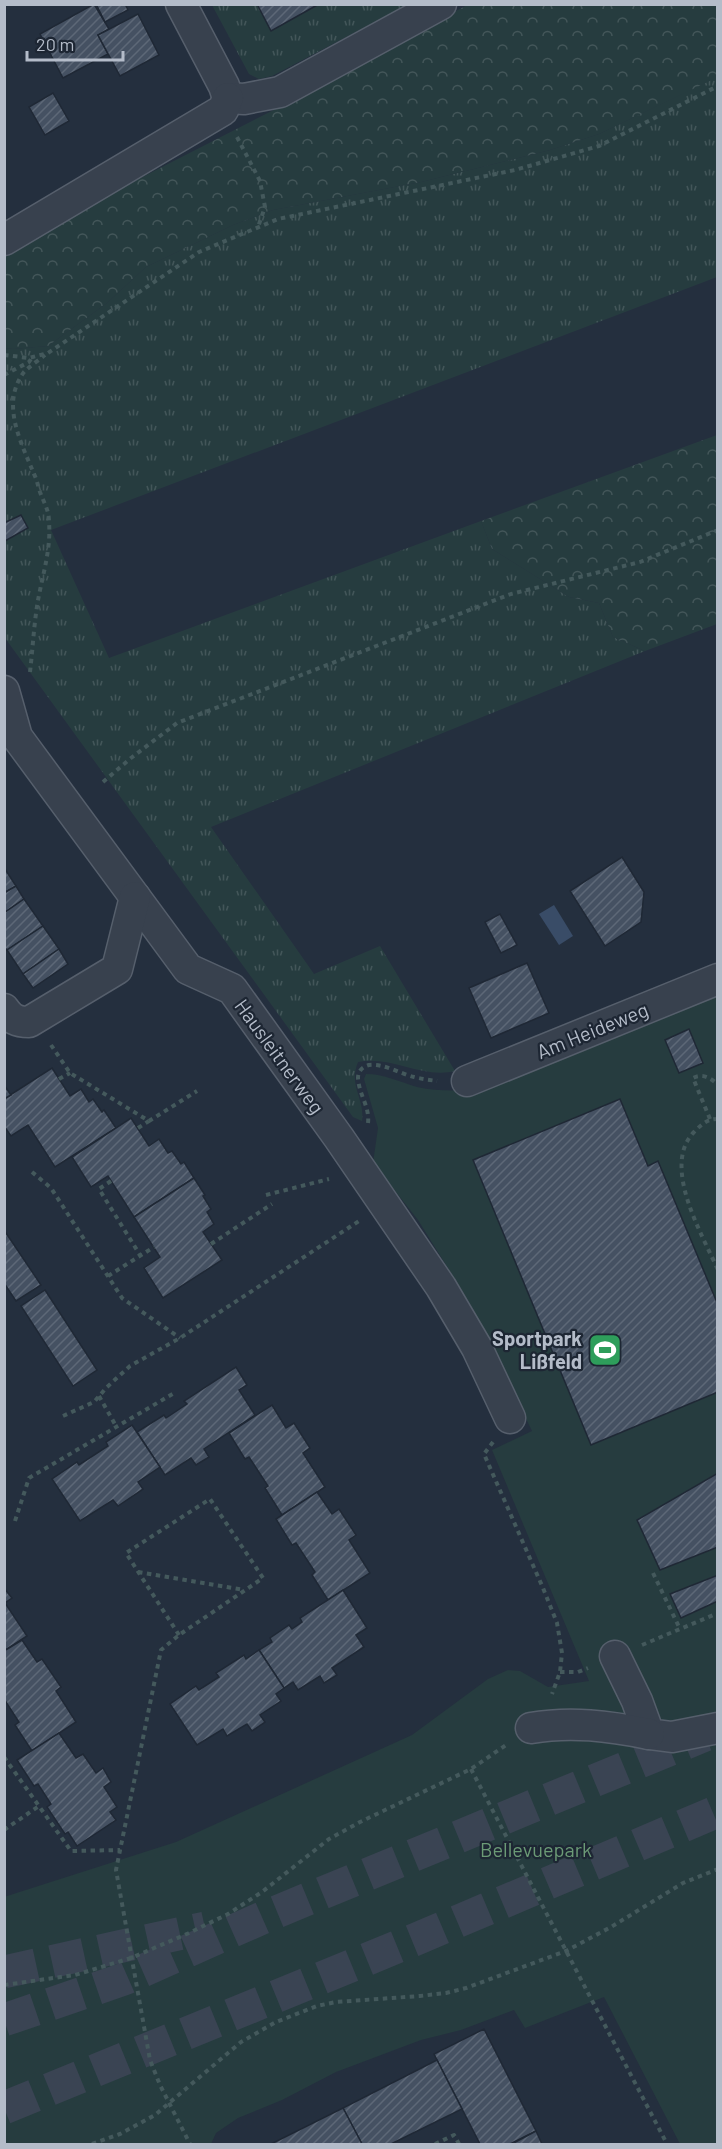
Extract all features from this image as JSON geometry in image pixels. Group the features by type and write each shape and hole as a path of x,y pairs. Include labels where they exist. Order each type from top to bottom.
{"street":[{"path":"181,4 224,86 226,104"},
{"path":"4,240 226,104 280,92 441,4"},
{"name":"Hausleitnerweg","path":"17,686 17,737 188,969 232,989 339,1138 441,1287 477,1348 510,1418"},
{"path":"4,1009 10,1017 20,1022 34,1020 117,969 135,897"},
{"name":"Am Heideweg","path":"467,1081 717,979"},
{"path":"615,1656 637,1701 649,1734"},
{"path":"531,1728 560,1724 596,1725 672,1737 717,1728"}],"path":[{"path":"17,686 46,562 50,522 35,475 24,456 11,419 9,407 15,387 24,372 48,353 200,252 278,219 515,170 599,146 717,86"},
{"path":"226,104 260,181 266,207 258,228"},
{"path":"4,355 33,356 48,353"},
{"path":"4,375 29,362 33,356"},
{"path":"103,782 177,723 511,594 640,562 717,531"},
{"path":"34,1020 70,1073 149,1121"},
{"path":"368,1124 369,1112 358,1075 367,1065 375,1065 436,1081 467,1081"},
{"path":"59,1079 70,1073"},
{"path":"710,1119 693,1078 702,1076 711,1078 717,1085"},
{"path":"138,1128 197,1091"},
{"path":"717,1119 704,1122 690,1136 683,1148 681,1167 685,1194 717,1270"},
{"path":"32,1172 51,1188 122,1298 180,1338"},
{"path":"266,1194 330,1179"},
{"path":"111,1181 99,1189 140,1256"},
{"path":"211,1244 272,1204"},
{"path":"63,1416 94,1402 130,1366 180,1338 359,1221"},
{"path":"108,1276 154,1247"},
{"path":"15,1521 28,1478 176,1392"},
{"path":"99,1396 116,1426"},
{"path":"4,1985 75,1975 131,1958 228,1914 262,1892 332,1837 471,1769 531,1728 554,1691 560,1672 562,1653 557,1623 484,1454"},
{"path":"179,1635 126,1554 210,1499 263,1578 179,1635 161,1650 116,1869 150,2060 190,2145"},
{"path":"138,1572 245,1590"},
{"path":"653,1573 680,1629 717,1613"},
{"path":"4,1757 71,1851 120,1850"},
{"path":"471,1769 667,2145"},
{"path":"4,1830 39,1806"},
{"path":"92,2145 137,2126 170,2103 241,2042 257,2031 297,2013 336,2002 446,1993 466,1988 566,1951 611,1927 683,1883 717,1869"},
{"path":"435,2145 454,2134 459,2145"}],"green space":[{"path":"212,5 257,5 272,31 319,5 407,5 272,76 259,79 249,74"},
{"path":"467,5 717,5 718,77 599,134 550,150 421,182 273,210 233,225 146,267 107,303 48,346 5,348 4,253 78,210 309,92"},
{"path":"717,77 717,277 51,530 109,658 481,521 492,549 569,597 599,603 613,637 645,651 211,827 314,974 380,946 455,1071 431,1072 382,1062 358,1062 355,1078 362,1121 353,1117 5,638 4,348 48,346 107,303 146,267 233,225 273,210 421,182 550,150 599,134"},
{"path":"717,435 717,624 645,651 613,637 599,603 569,597 492,549 481,521"},
{"name":"Bellevuepark","path":"717,989 717,2144 680,2144 604,1997 525,2028 514,2010 461,2030 421,2040 336,2072 282,2100 238,2118 216,2133 211,2144 5,2144 4,1897 176,1842 412,1735 488,1679 508,1670 520,1671 548,1687 589,1681 492,1450 532,1431 469,1302 418,1220 373,1163 378,1128 364,1079 366,1074 386,1077 417,1087 470,1090"}],"water":[{"path":"554,905 573,936 559,945 539,914"}],"building":[{"path":"94,4 109,29 98,35 108,54 63,78 40,34"},
{"path":"96,4 125,4 128,10 105,22"},
{"path":"257,4 319,4 271,31"},
{"path":"138,14 159,55 120,76 98,35"},
{"path":"53,93 69,121 45,135 29,107"},
{"path":"21,515 28,528 5,541 4,523"},
{"path":"622,857 644,892 641,922 605,946 570,891"},
{"path":"4,870 16,886 4,893"},
{"path":"16,886 24,899 4,913 4,893"},
{"path":"24,899 43,926 7,950 4,947 4,913"},
{"path":"500,914 517,945 501,953 485,922"},
{"path":"43,926 59,949 23,974 7,950"},
{"path":"59,949 68,964 33,988 23,974"},
{"path":"527,963 549,1013 491,1038 469,988"},
{"path":"689,1029 703,1063 679,1073 665,1040"},
{"path":"52,1068 70,1096 81,1089 89,1102 93,1099 102,1112 104,1110 116,1128 55,1167 28,1125 11,1136 4,1126 4,1099"},
{"path":"4,1085 11,1095 4,1099"},
{"path":"620,1099 648,1166 658,1161 718,1305 718,1392 591,1445 473,1160"},
{"path":"131,1118 149,1146 159,1139 168,1153 172,1151 181,1164 184,1162 194,1178 134,1217 108,1176 91,1187 72,1157"},
{"path":"194,1178 205,1195 203,1196 211,1209 207,1212 214,1224 203,1232 222,1260 163,1298 144,1268 160,1257 134,1217"},
{"path":"4,1230 41,1285 16,1301 4,1283"},
{"path":"45,1290 97,1370 73,1386 21,1306"},
{"path":"236,1367 247,1385 239,1390 255,1415 204,1449 209,1457 196,1465 191,1458 165,1475 137,1432 164,1415 166,1418 187,1404 184,1401"},
{"path":"272,1405 286,1428 294,1423 310,1448 303,1453 325,1487 282,1515 265,1488 268,1486 249,1457 245,1459 229,1433"},
{"path":"132,1425 160,1467 138,1482 143,1489 118,1506 113,1500 80,1521 52,1479 77,1462 79,1465 108,1446 106,1442"},
{"path":"718,1473 718,1547 660,1570 637,1520"},
{"path":"317,1492 332,1514 339,1509 356,1535 349,1540 370,1573 328,1600 312,1575 315,1572 296,1543 292,1545 276,1519"},
{"path":"718,1575 718,1601 681,1618 670,1594"},
{"path":"4,1588 12,1598 5,1603 27,1636 4,1651"},
{"path":"343,1590 367,1628 356,1635 364,1647 332,1668 337,1675 324,1683 320,1676 298,1690 293,1682 284,1688 259,1650 272,1642 270,1638 289,1625 292,1629 302,1622 300,1618"},
{"path":"22,1640 37,1662 42,1659 61,1687 56,1691 76,1722 32,1751 15,1725 19,1722 4,1699 4,1651"},
{"path":"259,1650 284,1688 276,1694 281,1701 260,1715 265,1722 252,1731 247,1724 227,1736 223,1729 197,1745 170,1704 196,1686 199,1690 219,1677 216,1673 244,1655 246,1659"},
{"path":"59,1733 76,1758 83,1754 96,1773 103,1768 111,1782 104,1787 117,1807 110,1812 116,1820 77,1846 68,1832 65,1834 47,1807 51,1804 38,1784 34,1786 17,1760"},
{"path":"484,2029 536,2131 510,2144 480,2144 434,2054"},
{"path":"437,2060 462,2109 391,2144 362,2144 343,2108"},
{"path":"343,2108 362,2144 271,2144"},
{"path":"536,2131 542,2144 512,2144"}],"tunnel":[{"path":"4,2020 124,1979 269,1915 705,1735"},
{"path":"4,2108 414,1940 718,1811"},
{"path":"4,1972 205,1928"}],"place":[{"name":"Sportpark Lißfeld","path":"605,1350"}]}
